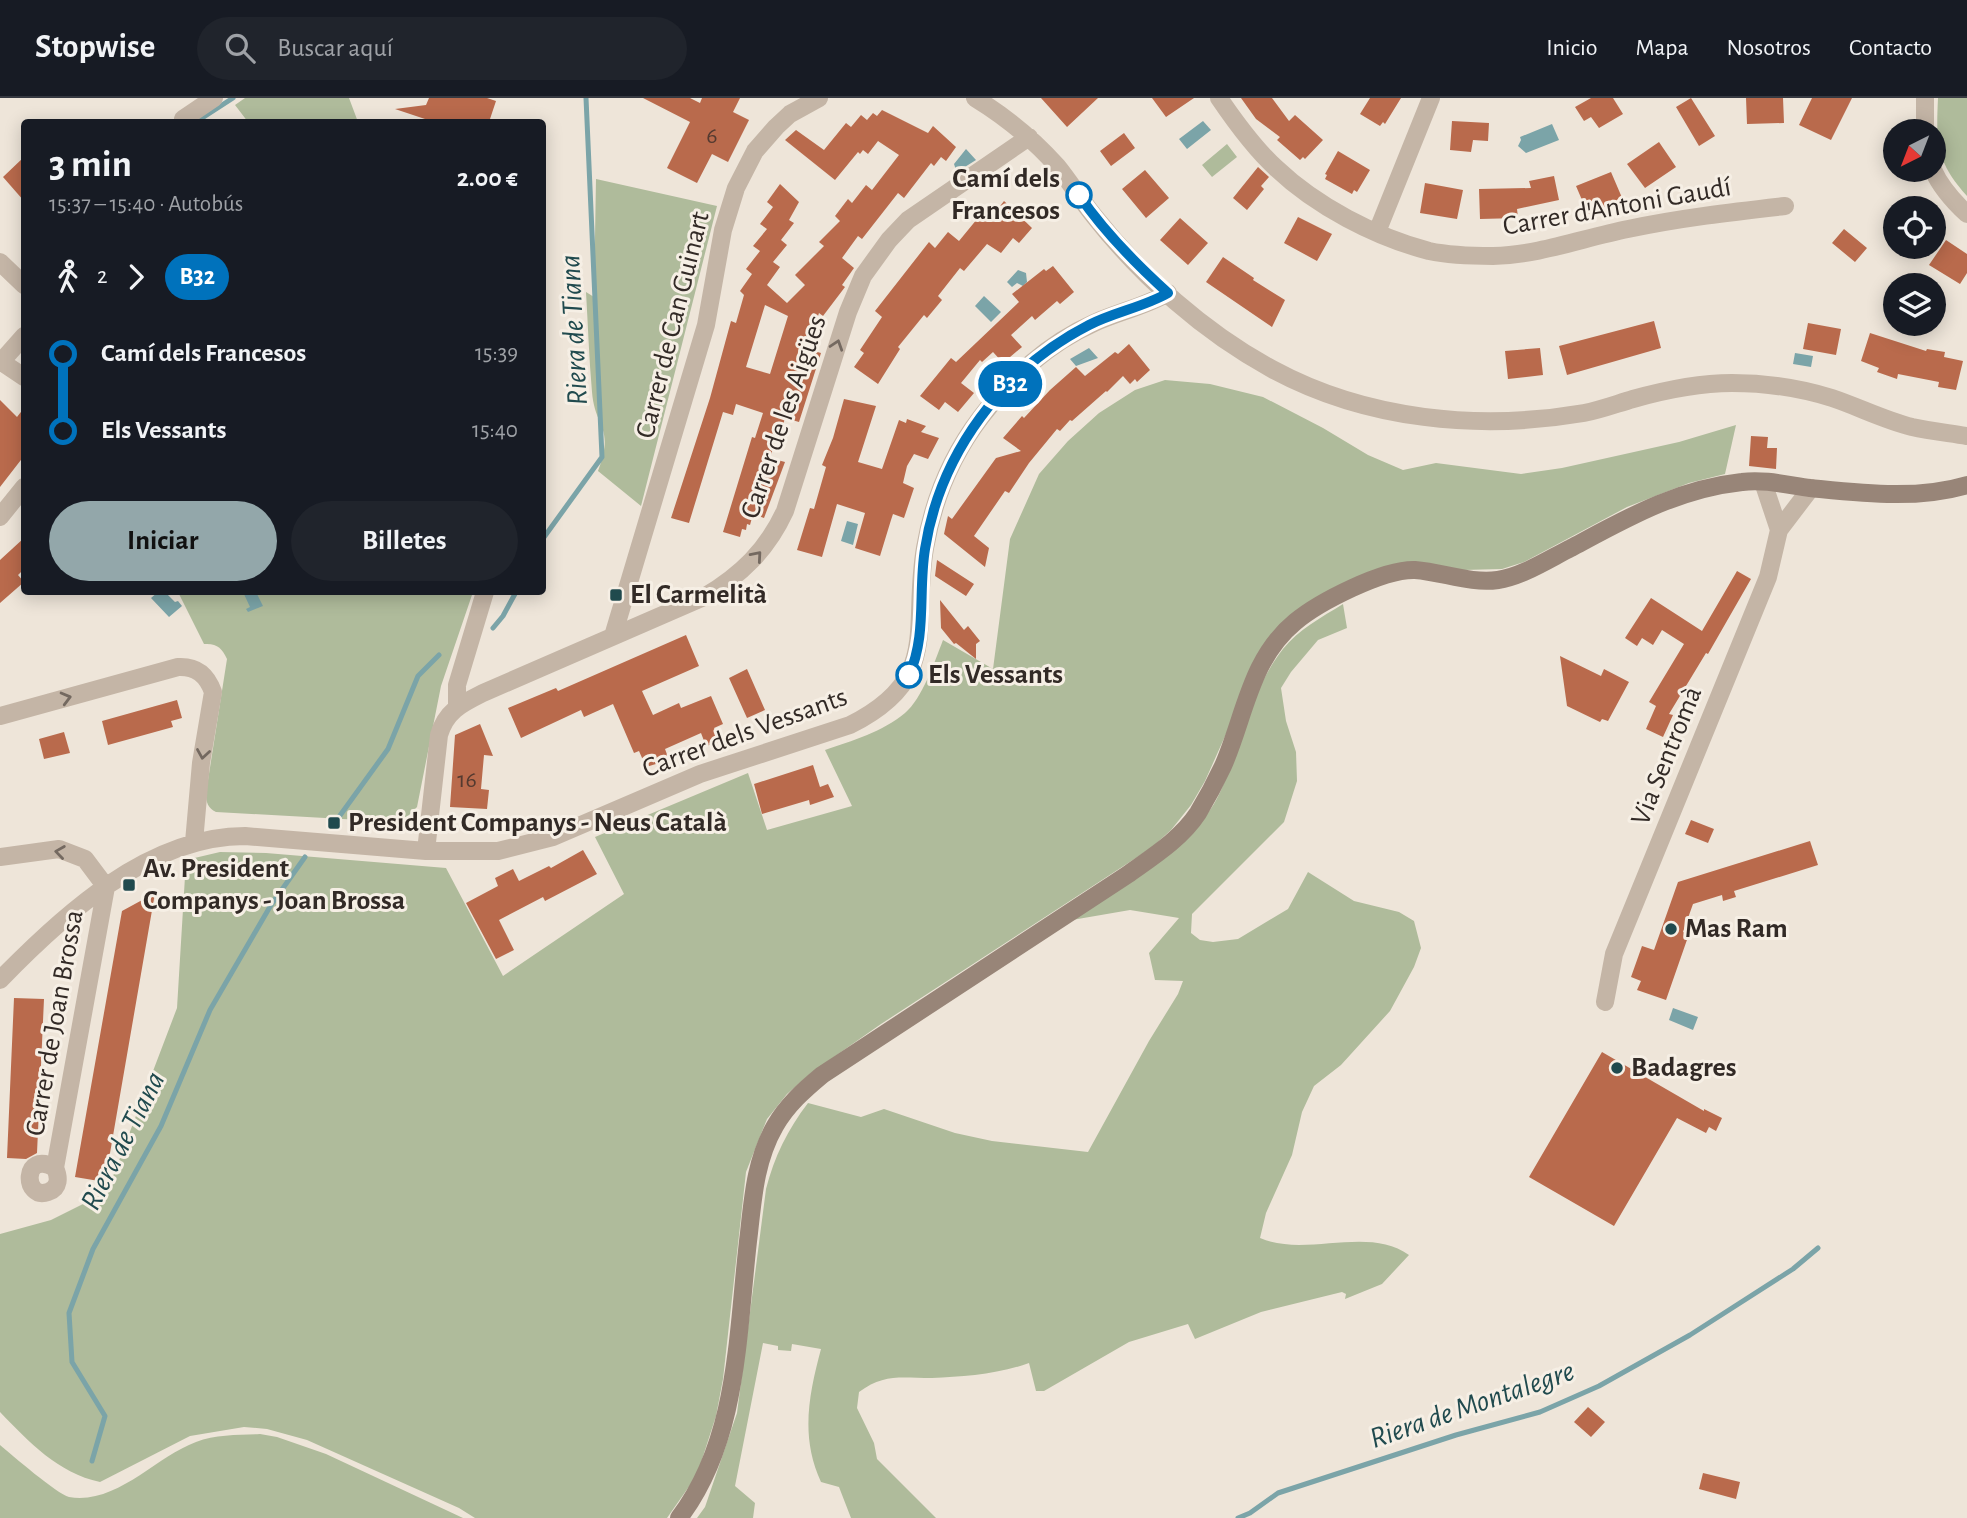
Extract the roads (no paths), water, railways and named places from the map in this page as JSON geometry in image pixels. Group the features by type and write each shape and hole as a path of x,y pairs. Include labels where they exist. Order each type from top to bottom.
{"street":[{"path":"181,98 183,119"},
{"path":"184,119 214,98"},
{"name":"Carrer de Can Guinart","path":"613,636 706,326 723,229 736,188 755,151 776,127 790,114 819,98"},
{"path":"975,98 1000,104 1056,166 1093,216 1116,241 1168,293 1221,338 1272,369 1323,393 1395,412 1459,421 1518,421 1586,413 1682,387 1732,383 1783,387 1830,398 1910,426 1967,436"},
{"name":"Carrer d'Antoni Gaudí","path":"1219,98 1253,144 1276,169 1304,191 1377,232 1431,251 1493,256 1555,248 1625,229 1690,216 1785,206"},
{"path":"1377,232 1431,98"},
{"path":"1925,98 1925,119"},
{"name":"Carrer de les Aigües","path":"457,706 704,597 729,582 748,566 764,547 785,511 848,312 863,276 888,240 908,220 1029,138"},
{"path":"1939,182 1967,214"},
{"path":"0,262 21,282"},
{"name":"Carrer dels Vessants","path":"0,980 56,926 106,887 148,862 194,842 221,836 245,836 425,851 498,851 553,837 700,774 850,725 881,709 899,690 915,663 919,645 925,549 935,505 960,449 979,419 997,396 1042,354 1091,324 1168,293"},
{"path":"21,339 0,362 21,375"},
{"path":"679,1518 705,1479 725,1418 735,1366 754,1184 763,1152 786,1109 822,1075 1127,875 1171,843 1197,814 1223,765 1254,675 1272,644 1295,622 1355,587 1403,572 1413,570 1471,580 1499,580 1544,562 1641,511 1701,488 1745,481 1890,494 1951,489 1967,485"},
{"path":"1763,482 1779,530"},
{"name":"Via Sentromà","path":"1605,1002 1614,954 1768,577 1779,530 1811,488"},
{"path":"0,517 21,491"},
{"path":"425,851 439,735 446,717 457,706 457,685 484,595"},
{"path":"0,716 178,667 189,666 200,671 210,682 213,692 201,763 194,842"},
{"path":"0,857 60,849 85,859 106,887"},
{"name":"Carrer de Joan Brossa","path":"55,1168 106,887"}],"water":[{"path":"1203,121 1211,130 1187,149 1179,139"},
{"path":"1552,124 1559,140 1526,153 1518,146 1520,137"},
{"path":"966,149 976,160 956,170 954,164"},
{"path":"1018,270 1026,273 1027,282 1023,286 1017,283 1012,287 1007,282"},
{"path":"984,296 1001,312 991,322 975,306"},
{"path":"1089,348 1098,358 1076,366 1070,359"},
{"path":"1795,353 1813,356 1811,367 1793,364"},
{"path":"847,521 858,524 853,545 841,541"},
{"path":"154,595 168,595 182,606 169,617 151,598"},
{"path":"244,595 258,595 263,606 248,612 246,609 250,607"},
{"path":"1673,1008 1698,1017 1693,1030 1669,1020"}],"waterway":[{"path":"201,119 233,98"},
{"name":"Riera de Tiana","path":"546,534 602,457 586,98"},
{"name":"Riera de Tiana","path":"493,628 514,595"},
{"name":"Riera de Tiana","path":"336,821 388,749 418,676 439,655"},
{"name":"Riera de Tiana","path":"92,1461 105,1416 72,1362 69,1313 93,1249 161,1126 210,1010 271,905 305,857"},
{"name":"Riera de Montalegre","path":"1238,1518 1250,1513 1278,1493 1456,1435 1540,1412 1599,1386 1690,1335 1793,1269 1818,1248"}],"place":[{"name":"Camí dels Francesos","path":"1079,195"},
{"name":"El Carmelità","path":"616,595"},
{"name":"Els Vessants","path":"909,675"},
{"name":"President Companys - Neus Català","path":"334,823"},
{"name":"Av. President Companys - Joan Brossa","path":"129,885"},
{"name":"Mas Ram","path":"1671,929"},
{"name":"Badagres","path":"1617,1068"}]}
